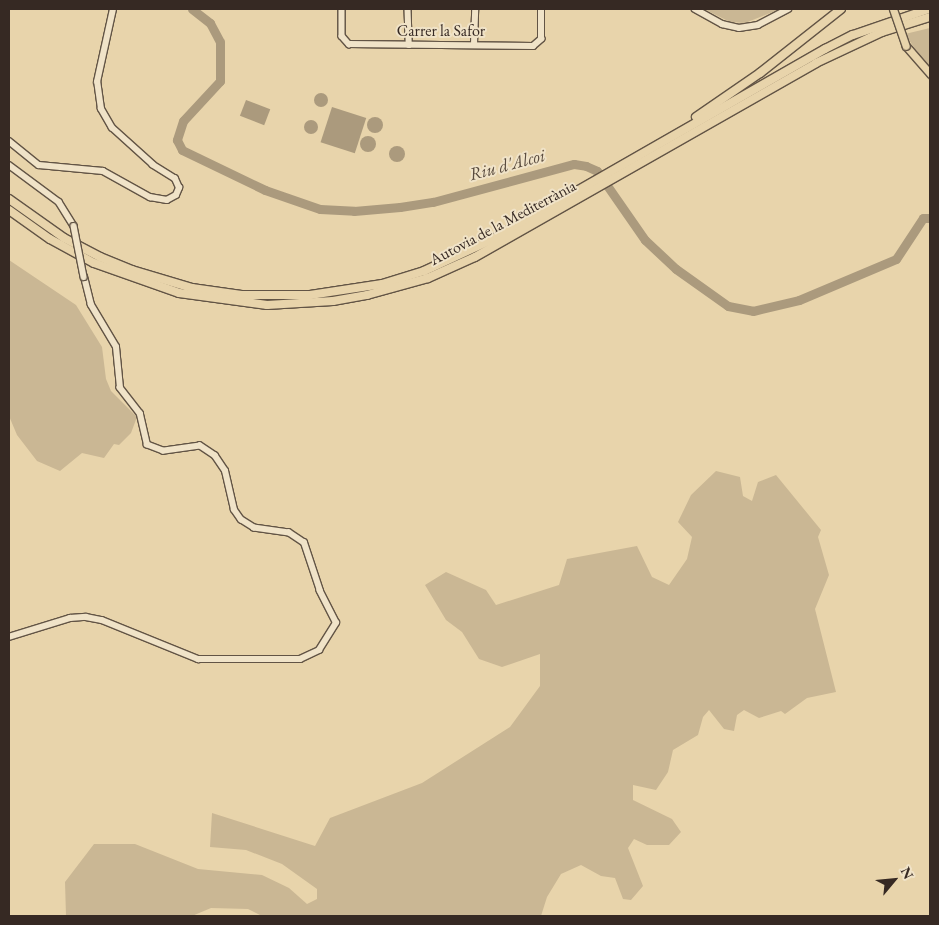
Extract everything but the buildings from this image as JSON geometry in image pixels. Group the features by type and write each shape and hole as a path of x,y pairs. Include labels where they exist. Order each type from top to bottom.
{"highway":[{"path":"695,124 841,9"},
{"name":"Autovia de la Mediterrània","path":"9,199 64,238 100,257 132,270 192,288 256,296 310,296 408,276 493,238 853,35 929,9"},
{"name":"Autovia de la Mediterrània","path":"9,210 50,239 94,263 150,286 204,298 299,304 367,295 413,283 495,247 695,124 857,43 930,17"},
{"path":"911,23 930,21"}],"main road":[{"path":"893,9 906,46 930,74"}],"street":[{"path":"9,141 39,164 103,171 143,194 167,200 176,195 179,188 175,178 153,165 112,128 99,104 98,77 113,9"},
{"name":"Carrer la Safor","path":"342,9 343,40 349,44 533,46 540,42 541,9"},
{"path":"408,9 408,45"},
{"path":"474,9 474,44"},
{"path":"696,9 722,24 739,28 758,25 788,9"},
{"path":"9,165 59,202 74,226 91,304 116,347 120,388 138,410 147,445 164,451 200,446 215,456 225,471 234,510 241,520 254,528 289,533 304,543 320,591 336,623 315,653 291,659 198,659 90,617 73,617 9,637"}],"shaded area":[{"path":"704,9 780,9 745,23 730,22"},
{"path":"930,28 930,71 905,34"},
{"path":"321,93 326,95 328,100 326,105 321,107 316,105 314,100 316,95"},
{"path":"246,100 270,109 264,125 240,116"},
{"path":"332,107 366,118 355,153 321,142"},
{"path":"375,117 381,119 383,125 381,131 375,133 369,131 367,125 369,119"},
{"path":"311,120 316,122 318,127 316,132 311,134 306,132 304,127 306,122"},
{"path":"365,136 371,136 376,141 374,150 365,152 360,147 360,141"},
{"path":"394,146 400,146 405,151 403,160 394,162 389,157 389,151"},
{"path":"9,260 76,305 102,347 106,379 111,391 137,417 131,433 119,445 114,444 104,458 82,453 60,471 37,461 17,435 9,416"},
{"path":"716,471 740,477 743,496 752,501 758,482 776,475 821,530 818,537 829,575 815,609 836,692 807,698 785,714 781,711 759,718 744,710 737,715 734,731 724,729 709,710 703,717 698,735 673,750 668,772 656,790 633,785 633,800 672,819 681,832 669,845 647,845 634,839 628,848 643,886 631,900 623,899 615,878 601,876 581,865 561,874 547,897 541,916 262,916 248,909 211,908 192,916 66,916 65,882 94,844 135,844 198,869 262,875 289,888 307,904 317,899 317,889 282,864 246,850 210,847 212,813 315,846 330,818 422,783 510,727 540,686 540,654 502,667 479,659 462,632 446,620 425,585 446,572 486,590 496,605 559,585 567,559 637,546 652,577 669,585 687,559 692,537 678,522 691,495"}],"waterway":[{"name":"Riu d'Alcoi","path":"192,9 210,23 220,42 220,81 183,121 177,140 182,150 265,190 320,209 354,211 433,202 574,164 586,166 597,171 645,240 676,269 728,306 753,311 799,300 896,259 923,218 930,218"}]}
